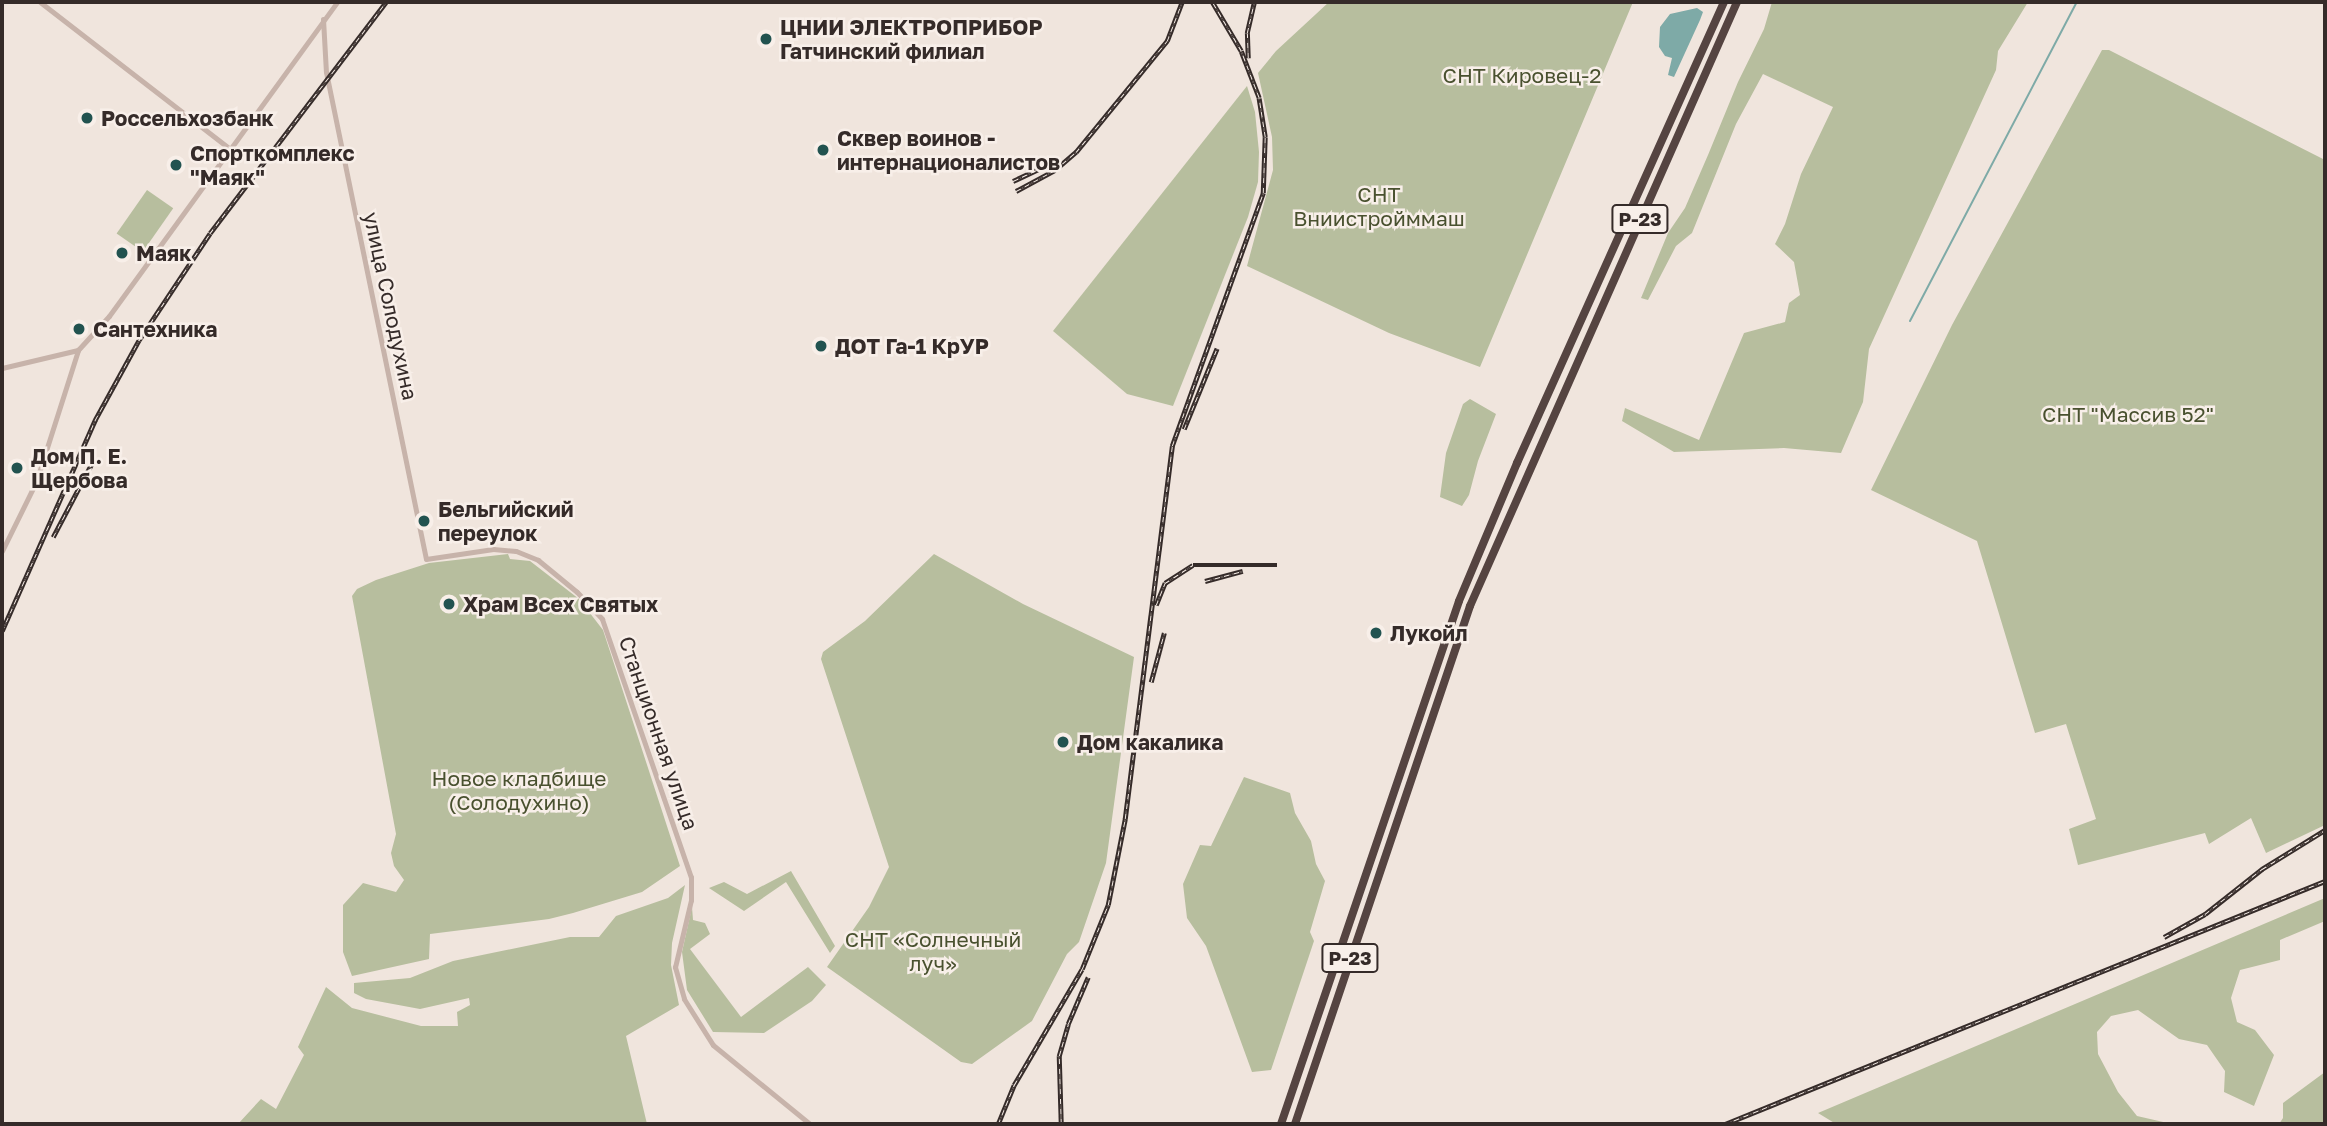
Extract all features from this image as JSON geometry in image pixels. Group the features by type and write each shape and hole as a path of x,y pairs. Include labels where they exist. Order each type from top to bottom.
{"highway":[{"name":"Р-23","path":"1281,1124 1459,601 1517,463 1724,2"},
{"name":"Р-23","path":"1295,1124 1470,606 1737,2"}],"street":[{"path":"40,2 229,148"},
{"path":"2,551 36,482 78,350 109,316 337,2"},
{"name":"улица Солодухина","path":"323,19 322,41 426,558"},
{"path":"312,34 318,35 322,41"},
{"path":"2,369 78,350"},
{"name":"Станционная улица","path":"426,558 494,549 516,551 538,561 595,609 606,629 687,864 693,890 676,967 684,999 713,1045 810,1124"}],"green space":[{"name":"СНТ Вниистройммаш","path":"1329,2 1633,2 1480,367 1389,333 1247,266 1273,170 1272,137 1258,73 1276,51"},
{"path":"1772,2 2028,2 1998,51 1996,70 1869,349 1863,402 1841,453 1784,448 1674,452 1622,421 1625,408 1699,440 1744,333 1785,322 1789,303 1800,295 1794,262 1775,244 1785,224 1801,174 1833,107 1763,74 1736,124 1692,233 1676,246 1648,300 1641,298 1668,233 1685,208 1738,82 1764,29"},
{"name":"СНТ \"Массив 52\"","path":"2102,50 2109,50 2325,160 2325,825 2266,853 2251,818 2209,844 2205,833 2078,865 2069,829 2096,819 2066,724 2035,733 1977,541 1871,490 1952,325"},
{"path":"1247,86 1255,112 1259,152 1258,182 1248,217 1173,406 1127,394 1053,331"},
{"path":"147,190 173,208 143,252 117,233"},
{"path":"1470,399 1496,414 1478,461 1469,495 1462,506 1440,497 1446,453 1463,404"},
{"name":"Новое кладбище (Солодухино)","path":"508,554 510,559 530,561 579,599 603,630 680,866 642,892 573,913 549,919 430,934 429,959 352,976 343,952 343,905 363,883 396,892 404,880 394,866 391,853 396,834 352,596 357,589 376,580 429,563"},
{"name":"СНТ «Солнечный луч»","path":"934,554 1023,604 1134,657 1106,863 1079,942 1067,954 1032,1021 972,1064 961,1062 827,967 869,907 889,867 821,659 823,652 865,621"},
{"path":"1244,777 1290,793 1295,813 1311,841 1316,864 1325,881 1310,932 1314,941 1271,1070 1252,1072 1206,946 1187,918 1183,884 1200,845 1211,846"},
{"path":"791,871 835,946 830,953 786,882 744,911 709,888 724,882 747,894"},
{"path":"685,885 672,943 671,965 679,1005 626,1036 647,1124 238,1124 261,1099 276,1109 304,1055 298,1047 326,987 352,1008 421,1026 458,1026 457,1012 470,1005 469,998 420,1009 366,999 354,993 354,983 410,978 453,961 570,937 599,937 616,916 668,898"},
{"path":"2325,898 2325,921 2280,940 2280,960 2240,970 2231,998 2237,1022 2255,1030 2274,1055 2254,1106 2224,1092 2225,1071 2207,1045 2179,1039 2138,1010 2111,1016 2097,1032 2098,1054 2118,1092 2137,1116 2172,1124 1836,1124 1818,1113"},
{"path":"692,907 693,920 705,923 710,934 690,949 741,1017 808,967 826,985 812,1001 764,1033 713,1032 687,990 682,952"},
{"path":"2325,1072 2325,1124 2279,1124 2283,1118 2283,1103"}],"water":[{"path":"1697,8 1703,12 1700,20 1674,77 1668,75 1672,58 1665,56 1659,47 1660,27 1670,14"}],"waterway":[{"path":"1910,321 2077,2"}],"railway":[{"path":"2,631 95,420 139,340 210,233 386,2"},
{"path":"1016,191 1055,170 1076,152 1167,41 1182,2"},
{"path":"998,1124 1014,1085 1082,969 1108,905 1125,819 1172,446 1263,193 1265,137 1259,98 1241,51 1212,2"},
{"path":"1248,58 1247,33 1254,2"},
{"path":"1013,181 1043,167"},
{"path":"1184,429 1217,348"},
{"path":"53,537 93,461"},
{"path":"1156,605 1165,583 1193,565 1277,565"},
{"path":"1205,581 1243,571"},
{"path":"1151,682 1164,633"},
{"path":"2164,937 2205,914 2262,869 2325,830"},
{"path":"1725,1124 2325,881"},
{"path":"1061,1124 1059,1056 1068,1024 1088,977"}],"place":[{"name":"ЦНИИ ЭЛЕКТРОПРИБОР Гатчинский филиал","path":"766,39"},
{"name":"Россельхозбанк","path":"87,118"},
{"name":"Сквер воинов - интернационалистов","path":"823,150"},
{"name":"Спорткомплекс \"Маяк\"","path":"176,165"},
{"name":"Маяк","path":"122,253"},
{"name":"Сантехника","path":"79,329"},
{"name":"ДОТ Га-1 КрУР","path":"821,346"},
{"name":"Дом П. Е. Щербова","path":"17,468"},
{"name":"Бельгийский переулок","path":"424,521"},
{"name":"Храм Всех Святых","path":"449,604"},
{"name":"Лукойл","path":"1376,633"},
{"name":"Дом какалика","path":"1063,742"}],"park label":[{"name":"СНТ Кировец-2","path":"1522,75"}]}
